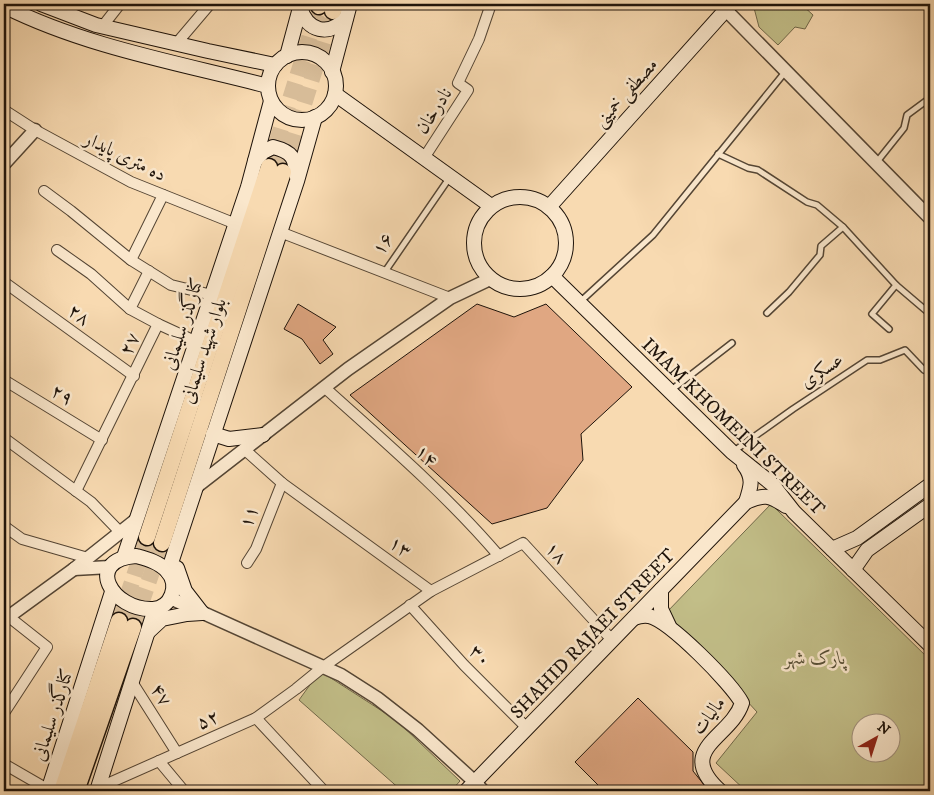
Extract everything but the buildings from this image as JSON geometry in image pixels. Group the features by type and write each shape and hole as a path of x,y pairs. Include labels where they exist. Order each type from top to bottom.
{"main road":[{"path":"331,9 350,4"},
{"path":"51,5 102,27 275,65"},
{"path":"299,5 308,23 315,28 324,30 332,29 340,24 331,9"},
{"path":"287,56 299,5"},
{"path":"4,6 41,24 92,41 268,86"},
{"name":"مصطفی خمینی","path":"549,207 726,6"},
{"path":"331,9 332,72 335,94 326,110 309,120 298,120 287,117 271,101 268,86 270,75 275,65 287,56 308,53 326,63 332,72"},
{"path":"335,94 491,206"},
{"name":"کنارگذر سلیمانی","path":"124,557 236,224 269,167 271,101"},
{"path":"53,791 133,627 155,609 163,606 174,590 173,581 168,572 161,545 196,487 297,181 316,117"},
{"path":"269,167 264,152 273,147 286,151 296,162 297,181"},
{"name":"بلوار شهید سلیمانی","path":"161,545 269,167"},
{"path":"520,196 535,199 549,207 559,219 565,233 566,249 562,264 552,276 541,284 529,289 515,290 502,286 490,279 481,269 475,256 473,242 475,229 481,216 491,206 504,199 520,196"},
{"name":"IMAM KHOMEINI STREET","path":"552,276 736,455 772,484 794,512 930,646"},
{"path":"213,434 229,439 263,435"},
{"path":"736,455 750,474 751,486 746,502"},
{"path":"832,549 857,538 930,485"},
{"path":"746,502 761,496 773,498 794,512"},
{"name":"SHAHID RAJAEI STREET","path":"474,788 527,728 746,502"},
{"path":"853,570 867,550 930,505"},
{"path":"161,545 184,591 202,613"},
{"path":"155,609 142,609 130,605 112,592 107,575 110,567 118,560 124,557 136,556 158,564 168,572"},
{"path":"661,590 661,609 669,626"},
{"name":"کنارگذر سلیمانی","path":"53,791 112,592"},
{"path":"133,627 162,619 202,613"},
{"path":"634,618 643,615 650,616 669,626"},
{"name":"مالیات","path":"669,626 726,681 742,703 739,712 708,746 702,759 705,773 720,791"},
{"path":"98,790 132,682 133,627"},
{"path":"76,791 133,627"}],"street":[{"path":"102,27 120,4"},
{"path":"176,44 210,4"},
{"name":"نادرخان","path":"424,158 468,90 458,83 479,39 491,4"},
{"path":"726,6 930,218"},
{"name":"ده متری پایدار","path":"4,110 35,130 131,182 236,224"},
{"path":"4,164 35,130"},
{"path":"44,192 71,211 131,260 171,285 212,295"},
{"path":"131,260 163,195"},
{"path":"280,232 384,273"},
{"name":"۲۷","path":"57,250 91,274 130,309 158,324 76,491"},
{"path":"130,309 149,271"},
{"name":"۱۶","path":"384,273 450,298"},
{"path":"196,487 324,387 450,298 490,279"},
{"name":"۲۸","path":"4,282 134,376"},
{"path":"158,324 196,342"},
{"name":"۲۹","path":"4,380 102,440"},
{"name":"۱۴","path":"324,387 384,440 470,523 498,556"},
{"path":"4,438 91,502 121,532"},
{"name":"۱۳","path":"244,449 282,483 431,591"},
{"name":"۱۱","path":"248,564 256,549 282,483"},
{"path":"4,713 47,648 5,617 74,569 137,519"},
{"path":"4,526 22,539 88,558"},
{"name":"۱۸","path":"431,591 523,543 612,640"},
{"path":"74,569 110,567"},
{"path":"323,667 431,591"},
{"path":"170,598 341,675 377,698 418,730 474,788"},
{"name":"۳۰","path":"410,605 464,665 527,728"},
{"name":"۵۲","path":"98,790 256,718 323,667"},
{"name":"۴۷","path":"132,682 177,753"},
{"path":"256,718 324,791"},
{"path":"159,761 184,791"},
{"path":"4,764 53,791"}],"lane":[{"path":"579,303 653,235 786,70"},
{"path":"876,163 904,128 907,115 930,98"},
{"path":"718,154 748,168 758,170 807,202 817,205 843,226 896,285 930,314"},
{"name":"۱۶","path":"384,273 451,176"},
{"path":"767,313 789,292 820,255 821,246 843,226"},
{"path":"889,329 872,314 896,285"},
{"path":"670,391 732,343"},
{"name":"عسکری","path":"736,455 793,409 867,360 880,360 905,350 924,370 930,364"}],"green space":[{"path":"753,4 801,4 813,15 805,29 795,27 778,45 759,27"},
{"name":"پارک شهر","path":"771,504 930,660 930,791 746,791 716,763 757,712 666,613"},
{"path":"320,671 396,720 460,781 451,791 402,791 299,700"}],"tunnel":[{"path":"269,167 319,6"},
{"path":"283,172 333,11"},
{"path":"119,621 147,537"},
{"path":"133,627 162,543"}]}
